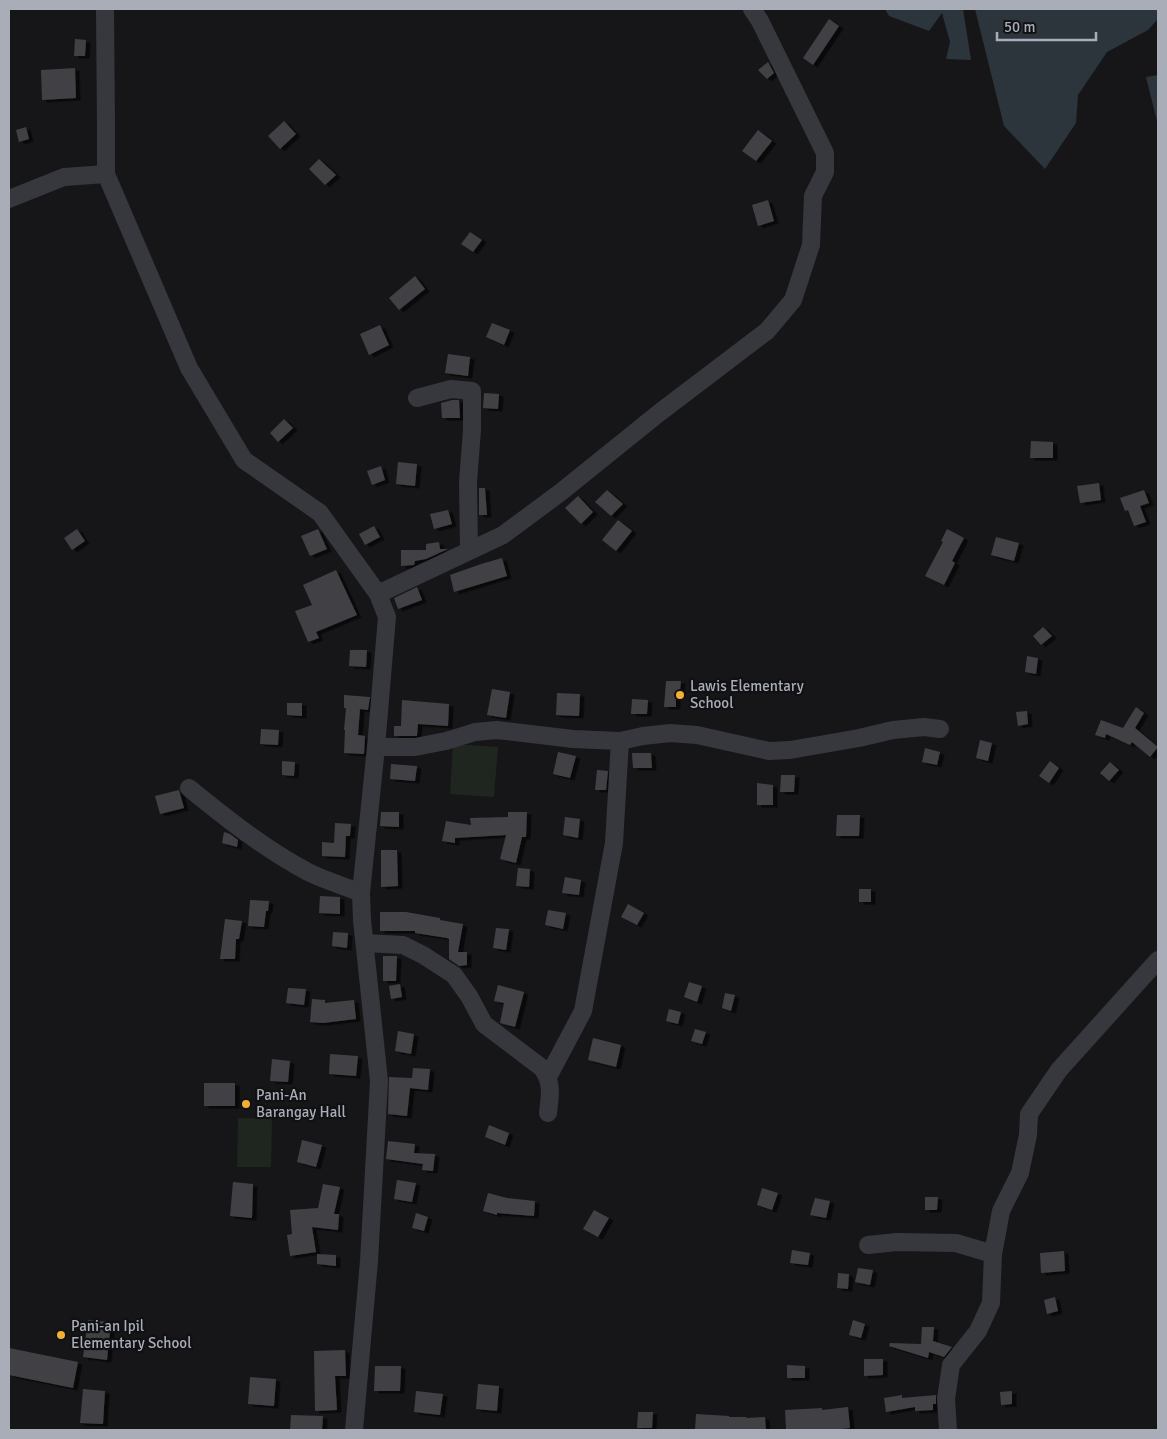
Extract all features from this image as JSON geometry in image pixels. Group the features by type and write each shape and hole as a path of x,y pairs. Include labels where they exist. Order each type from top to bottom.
{"street":[{"path":"105,9 106,174 189,368 244,460 320,513 378,594 387,617 361,892 379,1081 368,1261 354,1430"},
{"path":"378,594 503,535 767,331 793,300 811,245 813,196 825,172 825,153 760,21 752,9"},
{"path":"9,199 64,177 106,174"},
{"path":"417,398 451,389 472,391 472,430 468,482 469,551"},
{"path":"376,746 414,747 446,741 475,732 497,730 573,739 620,741 670,733 697,735 769,751 827,744 893,730 924,726 940,730"},
{"path":"548,1077 583,1011 614,843 620,741"},
{"path":"190,788 236,826 272,850 309,872 361,892"},
{"path":"365,943 403,945 423,955 454,975 469,996 484,1024 542,1068 548,1077 551,1089 548,1113"},
{"path":"948,1430 946,1399 951,1366 978,1331 991,1303 993,1254 1001,1210 1020,1173 1028,1136 1029,1114 1059,1070 1158,960"},
{"path":"868,1246 897,1242 956,1243 993,1254"}],"shaded area":[{"path":"885,9 963,9 971,60 946,59 950,42 942,13 929,31 889,16"},
{"path":"975,9 1158,9 1158,19 1148,30 1107,52 1078,95 1076,123 1045,169 1004,126"},
{"path":"1158,75 1158,125 1146,77"},
{"path":"453,744 498,747 494,797 450,794"},
{"path":"238,1118 272,1119 271,1167 237,1167"}],"building":[{"path":"829,19 839,26 813,65 803,58"},
{"path":"75,39 86,40 85,56 74,56"},
{"path":"768,62 774,73 767,79 758,70"},
{"path":"75,68 76,98 42,100 41,70"},
{"path":"284,121 296,134 280,149 268,136"},
{"path":"26,127 29,139 19,142 16,130"},
{"path":"758,130 772,141 756,161 742,151"},
{"path":"319,159 336,175 325,185 309,169"},
{"path":"768,200 774,221 758,226 752,205"},
{"path":"470,232 482,240 473,252 461,244"},
{"path":"415,276 425,289 399,310 389,298"},
{"path":"492,323 510,330 504,345 486,337"},
{"path":"380,325 389,345 369,355 360,334"},
{"path":"448,354 470,357 468,376 445,373"},
{"path":"484,393 499,394 498,409 483,408"},
{"path":"459,400 460,418 442,418 441,403"},
{"path":"284,419 293,428 278,442 270,433"},
{"path":"1031,441 1053,442 1053,458 1030,458"},
{"path":"398,462 417,464 415,486 396,484"},
{"path":"381,466 385,480 372,485 367,471"},
{"path":"1099,483 1101,500 1080,503 1077,486"},
{"path":"479,488 485,488 487,515 479,515"},
{"path":"607,490 623,504 611,516 595,502"},
{"path":"1144,490 1149,503 1140,506 1146,522 1134,526 1128,510 1125,511 1120,498"},
{"path":"578,496 593,512 581,524 565,508"},
{"path":"448,510 452,524 434,529 430,514"},
{"path":"618,520 632,531 616,551 602,540"},
{"path":"374,526 380,537 365,545 359,534"},
{"path":"77,529 85,541 72,550 64,538"},
{"path":"318,529 327,549 310,556 301,536"},
{"path":"947,529 964,538 952,561 955,563 944,585 925,576 943,542 941,541"},
{"path":"996,537 1019,543 1014,561 991,555"},
{"path":"439,542 440,549 448,549 426,559 415,561 414,565 401,566 401,550 426,550 426,544"},
{"path":"502,558 507,576 454,592 450,575"},
{"path":"336,570 357,615 316,632 319,638 308,642 295,611 312,605 303,585"},
{"path":"417,587 422,600 398,609 394,598"},
{"path":"1043,627 1052,636 1041,645 1033,636"},
{"path":"350,650 367,650 366,667 349,666"},
{"path":"1027,656 1038,658 1036,674 1025,672"},
{"path":"666,681 681,681 680,691 676,691 676,707 664,707"},
{"path":"492,689 510,692 506,718 487,715"},
{"path":"557,693 580,694 579,716 556,715"},
{"path":"344,695 370,697 368,710 360,709 358,735 365,736 364,754 344,753 346,708 344,708"},
{"path":"632,699 648,700 647,714 631,714"},
{"path":"402,700 449,704 448,726 418,724 417,736 394,736 394,726 401,726"},
{"path":"287,703 302,703 302,716 287,715"},
{"path":"1136,707 1144,713 1135,728 1158,747 1150,757 1132,742 1130,745 1106,734 1105,738 1095,735 1101,720 1123,728"},
{"path":"1027,711 1028,724 1018,726 1016,712"},
{"path":"261,729 279,730 278,745 260,744"},
{"path":"980,740 992,743 988,761 976,758"},
{"path":"925,748 940,752 937,765 922,762"},
{"path":"558,752 576,756 570,778 553,774"},
{"path":"632,753 651,753 652,768 633,768"},
{"path":"282,761 295,762 294,776 282,775"},
{"path":"1050,761 1059,768 1049,783 1039,776"},
{"path":"1110,762 1119,770 1109,781 1100,773"},
{"path":"391,764 417,766 415,781 390,779"},
{"path":"597,770 608,771 606,790 595,790"},
{"path":"781,775 795,775 794,792 780,792"},
{"path":"757,783 773,785 773,805 757,805"},
{"path":"179,790 184,808 160,814 155,796"},
{"path":"381,812 399,812 399,827 380,826"},
{"path":"508,812 527,812 526,837 522,837 516,863 500,859 506,835 455,838 455,843 442,841 446,821 471,825 470,818 508,817"},
{"path":"837,815 860,815 859,836 836,836"},
{"path":"565,817 580,819 578,838 563,835"},
{"path":"335,823 351,824 350,836 346,836 345,857 322,856 322,842 334,843"},
{"path":"224,832 238,840 237,847 222,843"},
{"path":"381,850 397,850 398,886 381,887"},
{"path":"518,868 530,869 529,887 516,886"},
{"path":"565,877 581,880 579,895 562,893"},
{"path":"859,889 871,889 871,902 859,902"},
{"path":"320,896 340,897 340,914 319,913"},
{"path":"250,900 269,901 264,927 248,926"},
{"path":"628,904 644,913 637,925 621,917"},
{"path":"548,910 566,913 563,929 545,925"},
{"path":"380,912 406,912 463,924 458,952 467,952 467,965 459,966 449,959 449,939 447,938 415,933 415,931 380,931"},
{"path":"225,919 242,921 239,939 236,939 235,959 220,959"},
{"path":"496,928 509,929 506,950 493,948"},
{"path":"333,932 348,933 347,948 332,946"},
{"path":"383,956 397,956 396,981 383,981"},
{"path":"689,982 702,986 697,1002 684,997"},
{"path":"400,984 402,997 391,999 389,986"},
{"path":"498,985 524,992 515,1027 500,1023 504,1003 494,1001"},
{"path":"288,988 306,989 304,1005 286,1003"},
{"path":"725,993 735,995 731,1011 722,1008"},
{"path":"312,999 325,1000 325,1003 354,1000 356,1019 323,1023 310,1022"},
{"path":"669,1009 681,1012 678,1024 666,1021"},
{"path":"695,1029 706,1032 702,1044 691,1041"},
{"path":"398,1031 414,1034 411,1054 395,1051"},
{"path":"593,1038 621,1045 616,1067 588,1060"},
{"path":"330,1054 358,1056 356,1076 329,1074"},
{"path":"272,1059 290,1061 288,1082 270,1081"},
{"path":"413,1068 430,1069 428,1090 410,1088 407,1116 388,1114 389,1077 412,1078"},
{"path":"204,1083 235,1083 235,1106 204,1106"},
{"path":"489,1125 509,1133 505,1145 485,1137"},
{"path":"302,1140 322,1145 316,1167 297,1162"},
{"path":"388,1141 415,1144 414,1153 435,1154 433,1171 422,1170 423,1164 386,1159"},
{"path":"397,1180 416,1183 412,1202 394,1199"},
{"path":"233,1182 253,1184 252,1218 230,1216"},
{"path":"323,1184 340,1187 334,1214 339,1214 338,1230 312,1227 316,1252 290,1256 287,1235 292,1234 290,1210 318,1208"},
{"path":"762,1188 778,1193 772,1210 757,1205"},
{"path":"488,1193 507,1198 535,1201 534,1216 497,1213 497,1215 483,1211"},
{"path":"925,1197 938,1197 937,1210 925,1210"},
{"path":"815,1198 830,1201 826,1218 810,1215"},
{"path":"594,1210 609,1218 598,1237 583,1229"},
{"path":"416,1213 428,1217 424,1231 412,1228"},
{"path":"792,1250 810,1253 808,1265 790,1263"},
{"path":"1064,1251 1065,1271 1041,1273 1040,1253"},
{"path":"317,1254 336,1255 336,1266 317,1264"},
{"path":"858,1268 873,1270 870,1285 855,1282"},
{"path":"838,1273 849,1274 848,1289 837,1288"},
{"path":"1055,1297 1058,1311 1047,1314 1044,1300"},
{"path":"88,1320 111,1322 107,1360 83,1357"},
{"path":"853,1320 865,1324 861,1338 849,1335"},
{"path":"922,1327 934,1327 933,1341 952,1347 944,1357 929,1352 928,1358 889,1346 890,1343 921,1344"},
{"path":"9,1348 78,1362 73,1388 9,1375"},
{"path":"345,1350 346,1376 335,1376 337,1410 315,1411 314,1351"},
{"path":"864,1359 883,1359 883,1375 864,1376"},
{"path":"787,1365 805,1366 805,1378 787,1378"},
{"path":"375,1366 401,1366 400,1391 374,1391"},
{"path":"250,1377 276,1379 274,1406 248,1404"},
{"path":"478,1384 499,1386 497,1411 476,1409"},
{"path":"83,1389 105,1391 103,1424 80,1423"},
{"path":"416,1391 443,1394 440,1415 414,1412"},
{"path":"1012,1391 1012,1404 1001,1405 1000,1392"},
{"path":"902,1395 902,1398 936,1395 936,1404 933,1404 933,1410 915,1411 915,1407 886,1412 884,1398"},
{"path":"848,1407 850,1428 832,1430 786,1429 785,1410 822,1408 822,1410"},
{"path":"638,1412 653,1412 652,1428 637,1428"},
{"path":"696,1414 747,1418 765,1417 766,1430 695,1430"},
{"path":"291,1415 323,1416 322,1430 290,1430"}],"place":[{"name":"Lawis Elementary School","path":"680,695"},
{"name":"Pani-An Barangay Hall","path":"246,1104"},
{"name":"Pani-an Ipil Elementary School","path":"61,1335"}]}
